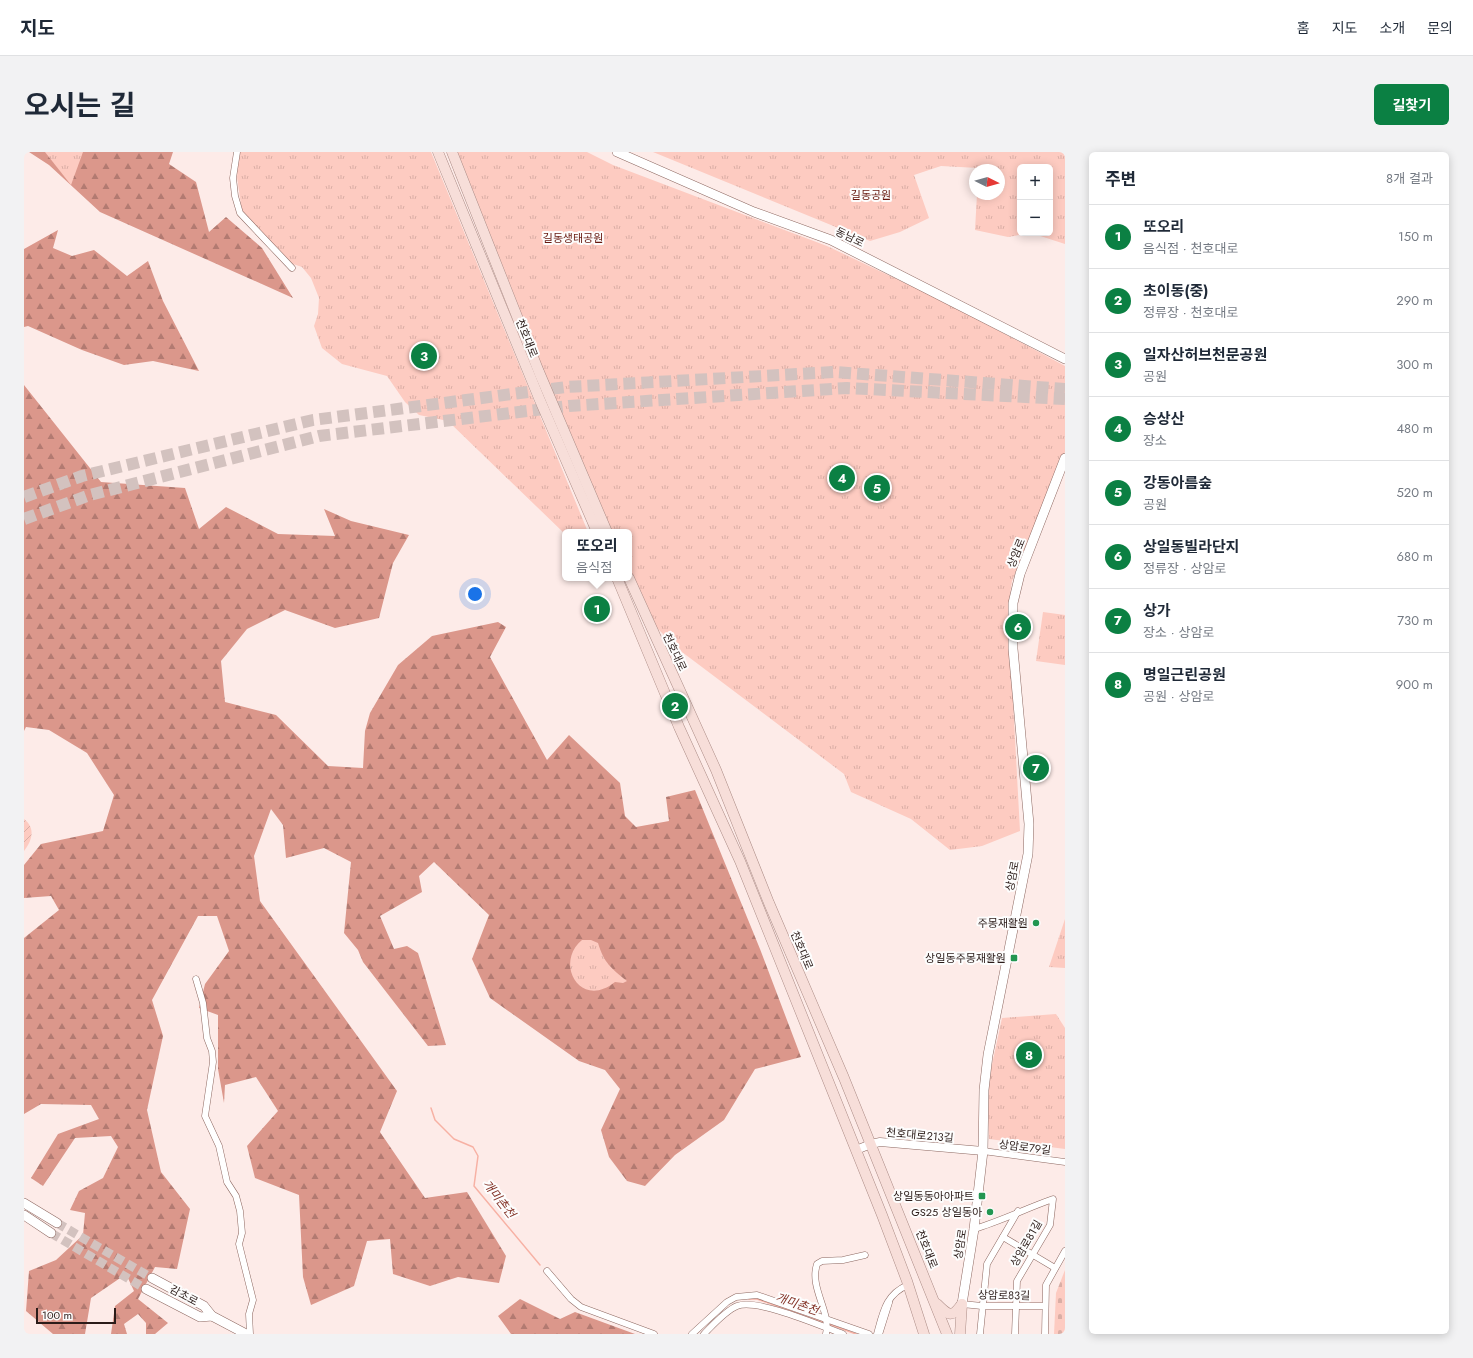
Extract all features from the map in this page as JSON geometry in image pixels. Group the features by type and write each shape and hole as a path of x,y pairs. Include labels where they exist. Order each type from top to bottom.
{"main road":[{"name":"천호대로","path":"438,152 539,398 596,529"},
{"name":"천호대로","path":"452,152 542,379 606,529"},
{"name":"동남로","path":"617,152 754,212 831,240 1065,359"},
{"name":"상암로","path":"962,1304 974,1229 983,1151 984,1090 988,1055 1025,872 1029,841 1014,656 1013,603 1020,574 1065,458"},
{"path":"618,581 679,727 740,861 856,1150 908,1285 924,1334"},
{"name":"천호대로","path":"630,581 716,770 769,903 871,1144 947,1334"},
{"path":"24,1203 57,1223"},
{"path":"24,1215 51,1233"},
{"name":"감초로","path":"152,1278 204,1306 212,1316 246,1334"},
{"name":"감초로","path":"146,1289 200,1317 212,1316"},
{"path":"934,1301 946,1313 950,1314 957,1310 962,1304"},
{"path":"960,1334 962,1304"}],"street":[{"path":"237,152 234,178 235,196 240,213 292,268"},
{"path":"196,979 203,1003 213,1062 204,1116 219,1146 227,1182 236,1196 240,1211 242,1233 239,1244 253,1300 250,1314 250,1334"},
{"name":"천호대로213길","path":"856,1150 880,1142 983,1151"},
{"name":"상암로79길","path":"983,1151 1065,1162"},
{"name":"상암로81길","path":"974,1229 992,1224 1018,1211 1053,1199 1050,1225 1017,1281 1015,1334"},
{"name":"상암로81길","path":"980,1334 987,1264 1018,1211"},
{"path":"1002,1237 1055,1268"},
{"path":"1045,1334 1046,1285 1065,1251"},
{"path":"827,1331 827,1320 817,1287 815,1271 817,1264 822,1261 843,1260 865,1254"},
{"path":"546,1270 570,1299 581,1307 654,1334"},
{"path":"879,1334 888,1300 900,1289 908,1285"},
{"path":"692,1334 727,1302 736,1297 747,1295 768,1298 869,1334"},
{"path":"704,1334 727,1312 737,1306 746,1304 767,1307 827,1331 843,1334"},
{"name":"상암로83길","path":"962,1304 982,1306 1045,1306"}],"green space":[{"path":"29,152 173,152 169,164 196,182 209,232 226,217 262,248 293,298 100,212 49,165"},
{"path":"45,152 83,152 71,185"},
{"path":"239,152 431,152 587,529 562,529 562,531 448,421 419,415 405,402 387,376 342,364 322,348 314,326 318,314 319,298 311,278 302,267 293,264 242,212 237,177"},
{"name":"길동생태공원","path":"457,152 587,152 613,165 827,246 949,304 1065,366 1065,452 1012,581 1008,608 1020,831 982,846 950,850 911,819 851,792 844,774 678,649 640,611 630,581 632,581 632,529 606,529 549,396"},
{"name":"길동공원","path":"653,152 1065,152 1065,244 1040,236 1053,236 1053,164 1017,164 1017,235 1008,237 975,230 977,200 1005,200 1005,164 969,164 969,168 941,166 914,175 929,218 900,232 870,241"},
{"path":"58,230 53,248 72,256 94,250 127,276 148,261 163,301 199,371 153,361 124,365 82,350 28,326 24,327 24,249"},
{"path":"24,385 101,482 185,488 199,529 226,507 278,534 335,536 324,509 351,521 409,535 393,563 379,618 335,628 285,610 247,629 221,661 225,702 276,715 328,766 363,768 365,731 370,713 398,665 432,636 498,622 506,627 490,657 547,760 569,735 620,783 625,816 636,827 669,821 666,797 695,790 760,949 801,1057 755,1069 724,1120 675,1155 645,1186 627,1181 609,1157 601,1130 620,1089 605,1070 579,1061 490,998 472,959 489,915 434,862 419,876 422,892 380,916 394,949 407,946 418,953 446,1045 428,1046 363,962 358,950 344,933 351,862 324,848 286,858 283,825 271,809 254,856 260,901 397,1091 380,1132 425,1198 467,1192 506,1256 499,1283 458,1277 430,1286 393,1274 390,1239 367,1241 354,1286 311,1305 303,1277 299,1195 255,1178 247,1146 278,1111 256,1077 225,1085 224,1103 218,1069 218,1015 199,1008 205,984 229,951 217,916 198,916 152,1000 163,1036 147,1110 161,1172 190,1209 177,1269 155,1267 138,1299 168,1323 155,1334 146,1334 146,1323 138,1314 124,1324 127,1334 111,1334 115,1306 134,1291 126,1274 91,1298 85,1334 53,1334 26,1311 29,1271 56,1260 83,1235 85,1213 70,1210 79,1191 103,1178 118,1147 111,1136 75,1138 43,1186 31,1178 58,1134 99,1119 91,1105 41,1104 24,1114 24,938 59,910 51,896 24,898 24,865 41,844 103,831 114,795 87,753 49,730 26,727 24,731"},
{"path":"1043,612 1065,615 1065,665 1036,661"},
{"path":"24,819 30,826 32,835 24,851"},
{"path":"1065,919 1065,968 1049,967"},
{"path":"582,940 591,940 598,943 603,956 609,965 627,981 623,983 615,982 602,989 591,990 582,987 575,980 571,971 570,960 574,950"},
{"path":"1056,1014 1065,1028 1065,1149 989,1139 988,1083 1002,1018"},
{"path":"1065,1270 1065,1334 1054,1334 1056,1293"},
{"path":"520,1299 560,1319 575,1312 635,1334 511,1334 498,1316"}],"waterway":[{"name":"개미촌천","path":"431,1108 435,1120 454,1139 473,1147 478,1156 474,1186 540,1265"},
{"name":"개미촌천","path":"749,1299 757,1299 825,1323"},
{"name":"개미촌천","path":"829,1324 856,1334"}],"tunnel":[{"path":"24,497 82,476 313,420 566,387 835,372 1065,389"},
{"path":"24,519 90,495 319,436 569,406 847,388 1065,399"},
{"path":"57,1223 152,1278"},
{"path":"51,1233 146,1289"}],"place":[{"name":"일자산허브천문공원","path":"424,356"},
{"name":"승상산","path":"842,478"},
{"name":"강동아름숲","path":"877,488"},
{"name":"또오리","path":"597,609"},
{"name":"상일동빌라단지","path":"1018,627"},
{"name":"초이동(중)","path":"675,706"},
{"name":"상가","path":"1036,768"},
{"name":"주몽재활원","path":"1036,923"},
{"name":"상일동주몽재활원","path":"1014,958"},
{"name":"명일근린공원","path":"1029,1055"},
{"name":"상일동동아아파트","path":"982,1196"},
{"name":"GS25 상일동아","path":"990,1212"}]}
